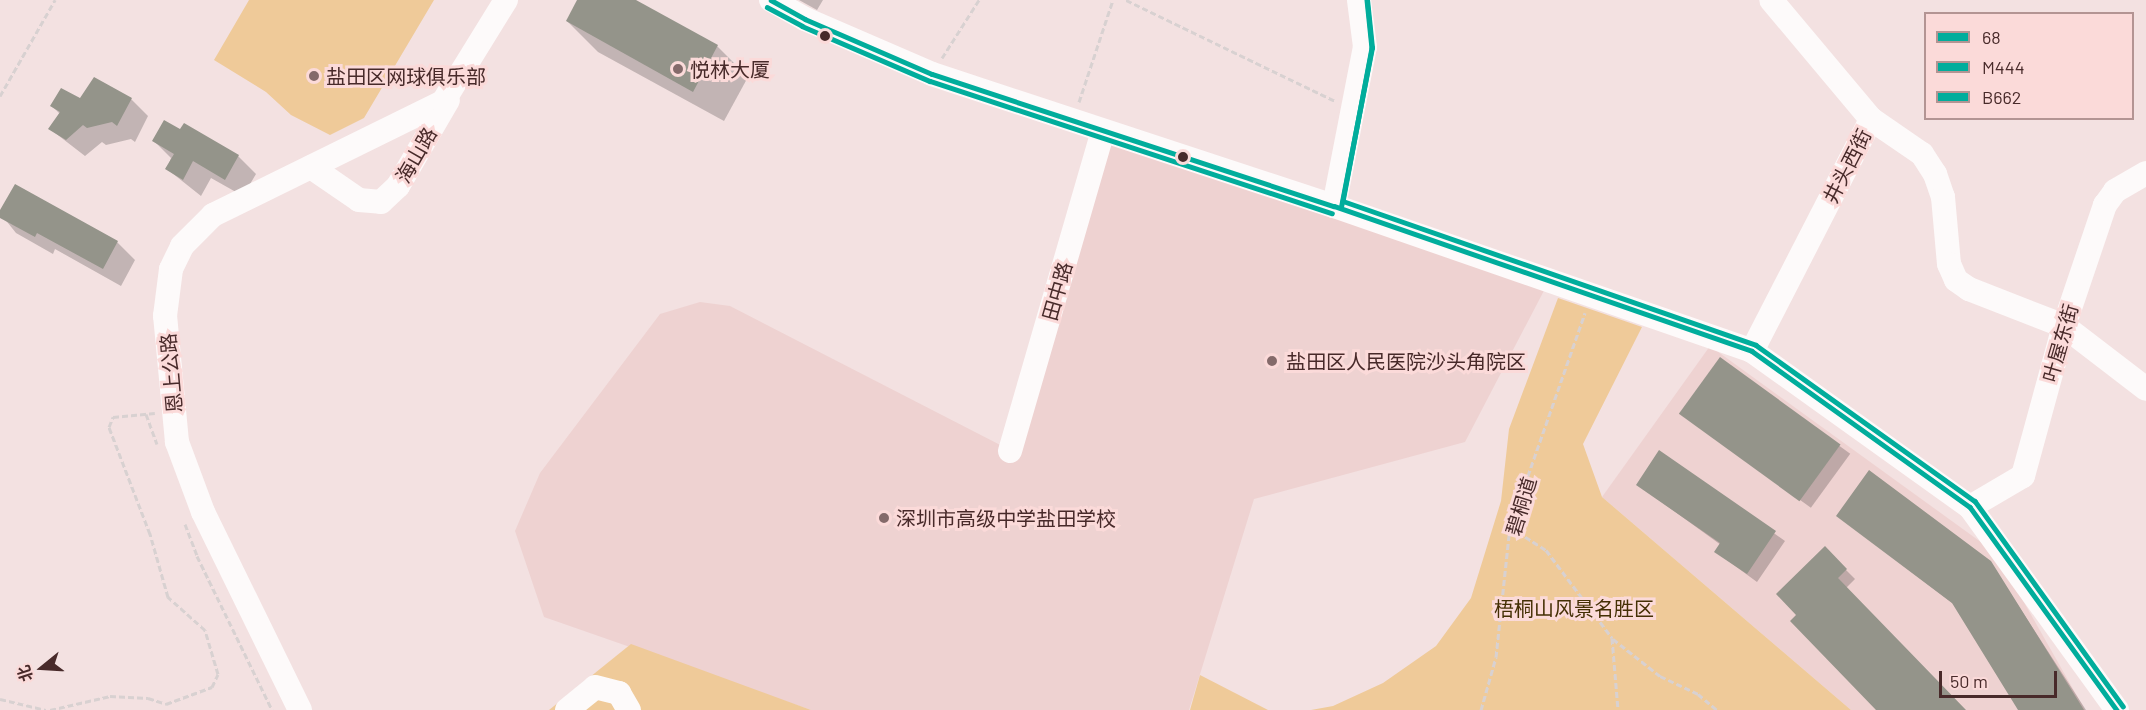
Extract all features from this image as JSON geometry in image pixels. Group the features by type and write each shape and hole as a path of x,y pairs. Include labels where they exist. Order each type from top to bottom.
{"street":[{"name":"海山路","path":"383,133 431,97 489,0"},
{"name":"海山路","path":"311,167 359,200 381,202 398,186 506,0"},
{"path":"771,0 804,20 932,74 1334,206 1752,351 1970,507 2117,710"},
{"path":"1334,206 1350,108 1365,47 1359,0"},
{"name":"井头西街","path":"1752,351 1871,119 1771,0"},
{"name":"海山路","path":"383,133 450,96"},
{"path":"1871,119 1922,154 1935,174 1943,197 1948,264 1956,280 1969,289 2064,326 2146,389"},
{"name":"田中路","path":"1010,451 1103,131"},
{"name":"恩上公路","path":"300,710 203,512 177,442 165,305 168,279 179,252 213,215 383,133"},
{"name":"叶屋东街","path":"1970,507 2023,476 2064,326 2105,205 2129,180 2146,173"},
{"path":"567,710 595,687 619,693 629,710"}],"path":[{"path":"0,96 55,0"},
{"path":"932,74 979,0"},
{"path":"1073,120 1113,0"},
{"path":"1126,0 1350,108"},
{"name":"碧桐道","path":"1481,710 1497,657 1510,528 1586,308"},
{"path":"0,699 48,710 110,696 148,698 165,704 212,687 218,674 206,630 168,597 150,534 109,427 113,417 174,410"},
{"path":"1510,528 1546,550 1612,638 1660,676 1698,694 1717,710"},
{"path":"1612,638 1618,710"}],"shaded area":[{"name":"深圳市高级中学盐田学校","path":"1103,131 1549,281 1465,442 1254,499 1189,710 811,710 544,617 515,531 540,473 660,314 700,302 730,306 1010,450"},
{"path":"1710,346 1996,553 2085,710 1851,710 1602,497"}],"green space":[{"name":"盐田区网球俱乐部","path":"249,0 434,0 364,118 330,135 291,115 266,92 214,60"},
{"name":"梧桐山风景名胜区","path":"1558,298 1642,327 1583,444 1602,497 1851,710 1311,710 1333,706 1383,683 1436,646 1471,598 1501,501 1509,429"},
{"path":"631,644 811,710 549,710"},
{"path":"1200,675 1268,710 1190,710"}],"building":[{"name":"悦林大厦","path":"577,0 636,0 718,45 693,92 566,21"},
{"path":"94,77 132,98 117,126 112,122 87,128 83,125 66,140 48,129 60,112 50,106 61,88 80,98"},
{"path":"164,120 180,129 184,123 239,155 225,180 193,161 183,180 165,169 174,154 152,141"},
{"path":"15,184 118,241 103,269 37,233 35,237 0,218 0,210"},
{"path":"1720,357 1841,445 1799,501 1679,414"},
{"path":"1659,450 1776,531 1747,574 1714,552 1720,543 1636,485"},
{"path":"1869,470 1991,561 2084,710 2018,710 1952,603 1836,516"},
{"path":"1825,546 1847,569 1838,578 1966,710 1876,710 1790,621 1796,615 1776,594"}],"transit line":[{"name":"68","path":"771,0 805,19 932,74 1334,206 1752,351 1970,507 2117,710"},
{"name":"M444","path":"1341,207 1372,48 1367,0"},
{"name":"B662","path":"1367,0 1372,48 1343,201 1756,345 1975,501 2123,706"},
{"name":"M444","path":"767,7 802,26 930,81 1332,213"}],"place":[{"name":"悦林大厦","path":"678,69"},
{"name":"盐田区网球俱乐部","path":"314,76"},
{"name":"盐田区人民医院沙头角院区","path":"1272,361"},
{"name":"深圳市高级中学盐田学校","path":"884,518"}]}
